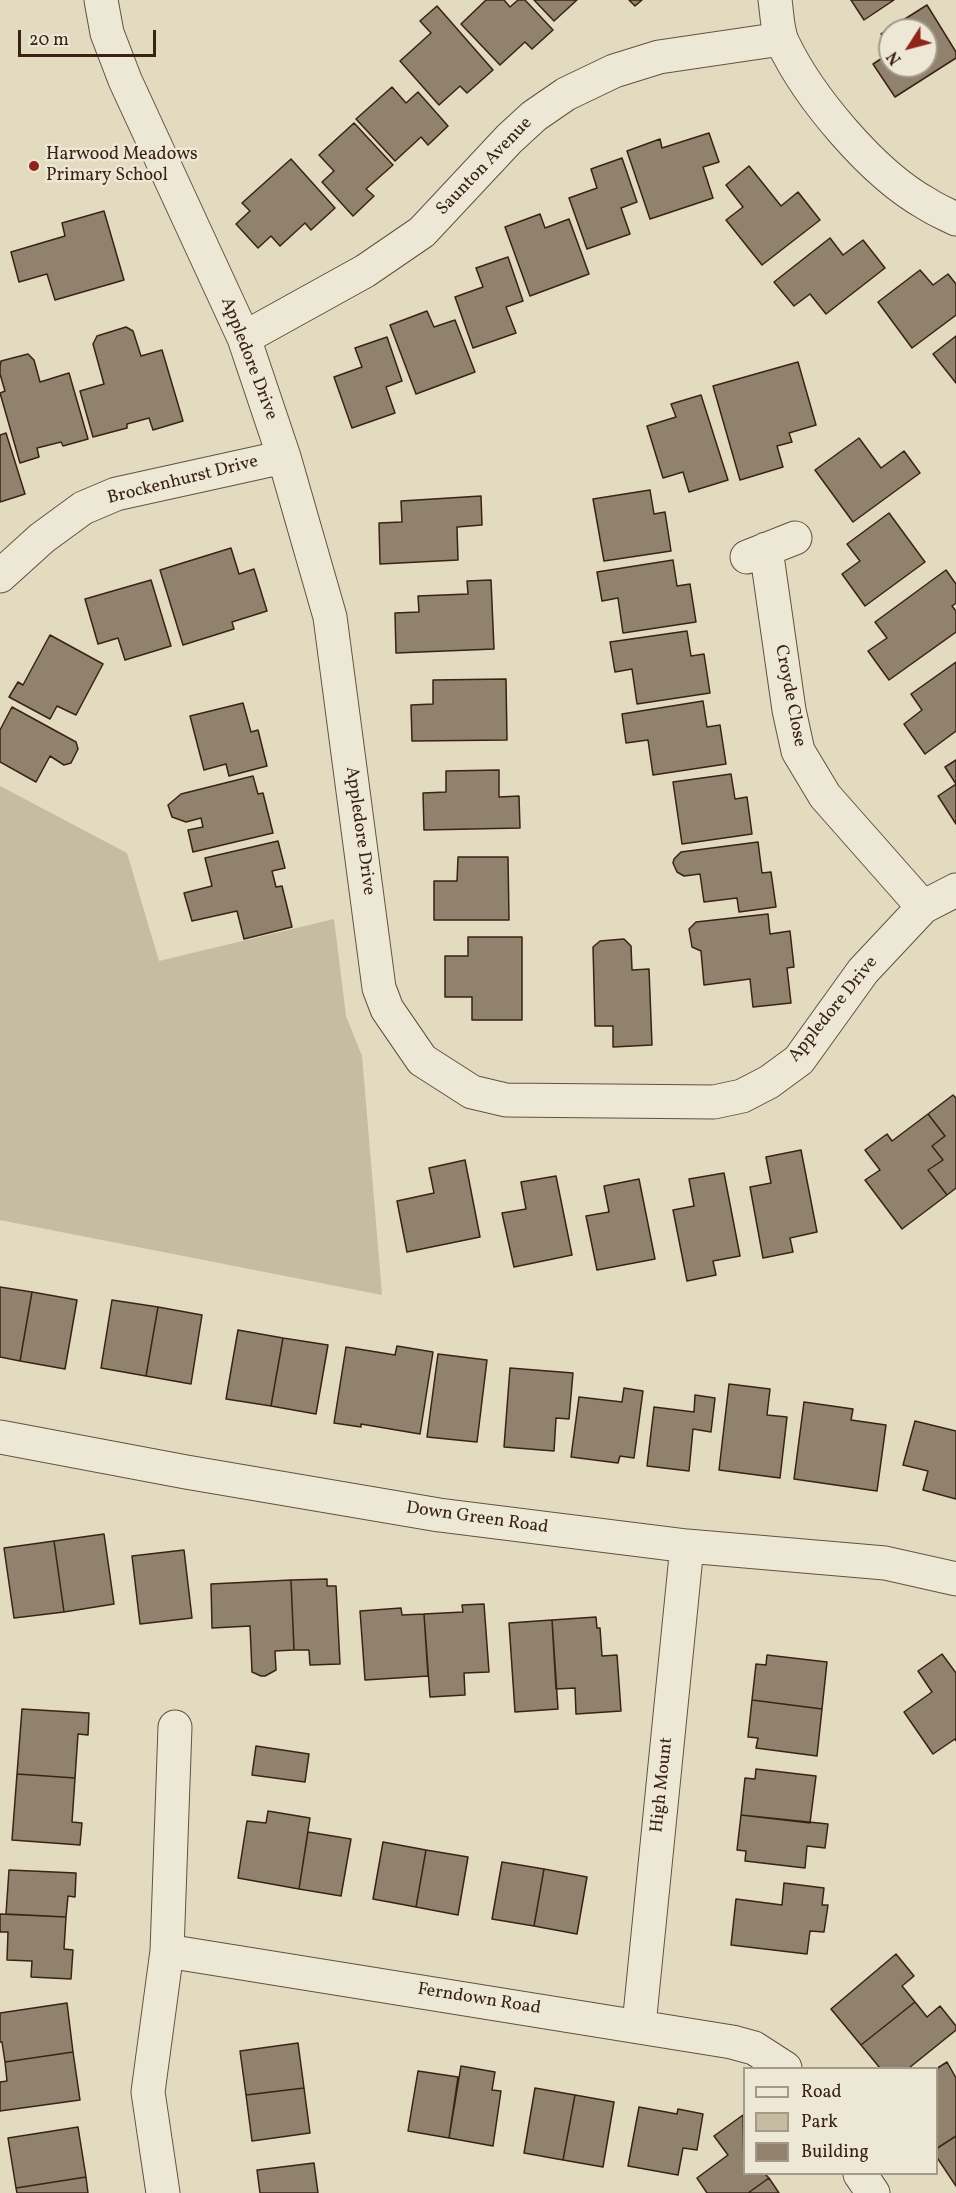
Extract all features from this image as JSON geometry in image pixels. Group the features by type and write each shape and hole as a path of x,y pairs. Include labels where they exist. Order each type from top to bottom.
{"street":[{"name":"Appledore Drive","path":"101,0 107,33 125,80 244,338 284,457 330,617 380,988 387,1009 422,1060 472,1092 506,1100 714,1102 742,1096 769,1082 799,1060 864,971 923,907 956,890"},
{"path":"775,0 781,39 806,82 842,130 879,168 926,204 956,219"},
{"name":"Saunton Avenue","path":"244,338 365,271 422,232 534,116 566,94 614,71 659,57 781,39"},
{"name":"Brockenhurst Drive","path":"0,576 42,538 83,508 116,494 284,457"},
{"name":"Croyde Close","path":"768,548 789,710 798,751 825,796 923,907"},
{"name":"Down Green Road","path":"0,1437 186,1472 439,1515 687,1546 885,1563 956,1578"},
{"name":"High Mount","path":"639,2025 687,1546"},
{"path":"163,2193 148,2092 167,1951 175,1727"},
{"name":"Ferndown Road","path":"167,1951 639,2025 732,2042 754,2048 783,2067"},
{"path":"861,2175 873,2193"}],"green space":[{"path":"0,786 127,853 159,961 334,919 346,1016 362,1056 382,1295 0,1220"}],"building":[{"path":"486,0 504,0 510,7 518,0 525,0 553,30 532,49 525,42 500,65 461,24"},
{"path":"534,0 577,0 554,21"},
{"path":"629,0 642,0 635,6"},
{"path":"851,0 894,0 864,20"},
{"path":"927,5 935,18 906,18"},
{"path":"437,6 493,70 467,93 460,86 439,105 400,61 431,33 420,21"},
{"path":"938,23 956,52 956,58 938,70"},
{"path":"878,61 878,72 873,64"},
{"path":"882,78 925,78 895,97"},
{"path":"392,87 406,103 418,92 448,126 428,145 421,137 395,161 356,119"},
{"path":"354,123 393,165 366,189 374,196 353,216 322,182 334,171 319,155"},
{"path":"709,133 719,162 703,167 713,198 650,219 627,151 660,139 662,148"},
{"path":"622,158 637,202 621,208 630,234 587,249 569,198 597,188 591,169"},
{"path":"291,159 335,208 311,230 305,223 280,246 271,236 258,248 236,224 250,211 242,203"},
{"path":"749,166 781,206 798,192 820,220 762,265 726,220 743,207 726,185"},
{"path":"104,211 124,280 55,300 47,274 19,282 11,252 65,236 62,223"},
{"path":"540,214 545,228 569,219 589,274 530,296 505,227"},
{"path":"830,238 843,255 863,240 885,268 826,314 810,294 794,306 774,282"},
{"path":"508,257 523,301 506,307 516,333 473,348 455,297 483,287 476,268"},
{"path":"920,270 933,285 948,274 956,284 956,315 912,348 878,302"},
{"path":"427,311 434,327 455,320 475,372 416,394 390,325"},
{"path":"126,327 133,331 141,356 162,350 183,421 153,430 149,418 127,424 127,428 93,437 80,391 104,384 93,344 97,336"},
{"path":"956,336 956,383 933,354"},
{"path":"387,337 402,381 386,387 395,413 352,428 334,377 362,367 355,348"},
{"path":"28,354 34,360 40,382 69,373 88,439 63,446 61,442 37,448 39,457 20,463 0,393 5,391 0,366 1,361"},
{"path":"798,362 816,425 789,433 792,442 777,446 783,467 740,480 713,386"},
{"path":"701,395 728,480 689,492 683,472 663,478 647,426 676,417 671,404"},
{"path":"6,433 25,494 0,502 0,435"},
{"path":"859,438 881,468 904,451 920,473 853,522 815,470"},
{"path":"650,490 654,514 665,512 671,551 604,561 593,499"},
{"path":"481,496 482,525 457,527 458,560 380,564 379,523 402,522 401,501"},
{"path":"889,513 925,562 865,606 842,574 860,561 847,544"},
{"path":"231,548 239,574 254,569 267,611 232,622 234,629 183,645 160,570"},
{"path":"673,560 677,586 690,584 696,622 623,633 618,598 602,601 597,572"},
{"path":"946,570 956,584 956,603 952,606 956,611 956,632 889,680 868,651 887,638 875,622"},
{"path":"151,580 171,646 125,660 118,638 98,644 85,599"},
{"path":"491,580 494,649 396,653 395,613 419,612 418,596 468,594 467,581"},
{"path":"687,631 691,656 704,654 710,693 637,704 632,669 615,672 610,642"},
{"path":"50,635 103,664 76,715 57,706 50,719 9,697 18,682 23,685"},
{"path":"956,662 956,731 925,754 904,724 922,710 911,694"},
{"path":"506,679 507,740 412,741 411,705 433,704 433,680"},
{"path":"703,701 707,727 720,725 726,764 653,775 648,740 626,743 622,714"},
{"path":"243,703 251,732 258,730 267,766 229,776 226,764 204,770 190,716"},
{"path":"12,707 76,742 78,749 71,763 64,765 50,756 36,782 0,762 0,730"},
{"path":"956,760 956,784 945,767"},
{"path":"499,770 499,797 519,796 520,828 424,830 423,793 446,792 446,771"},
{"path":"731,774 735,799 747,797 752,834 682,844 673,782"},
{"path":"253,776 258,794 263,793 273,833 193,852 188,830 203,827 201,818 186,822 172,817 168,805 181,794"},
{"path":"956,784 956,824 938,796"},
{"path":"278,841 285,868 272,871 276,887 282,886 292,927 244,939 237,911 192,921 184,893 212,886 205,858"},
{"path":"758,842 762,873 771,872 776,907 739,912 737,898 704,902 700,874 684,876 677,872 673,863 681,852"},
{"path":"458,857 508,857 509,920 434,920 434,881 457,881"},
{"path":"768,914 770,934 790,931 794,967 787,968 791,1003 753,1007 750,979 704,985 701,951 692,947 689,929 696,922"},
{"path":"468,937 522,937 522,1020 472,1020 472,997 445,997 445,956 468,956"},
{"path":"624,939 631,946 632,970 649,969 652,1045 613,1047 613,1026 595,1026 593,947 600,941"},
{"path":"953,1095 956,1098 956,1188 947,1195 928,1170 943,1160 932,1146 945,1136 928,1114"},
{"path":"928,1114 945,1136 932,1146 943,1160 928,1170 947,1195 902,1229 865,1180 880,1170 865,1150 887,1134 892,1141"},
{"path":"801,1150 817,1232 790,1238 793,1252 763,1258 750,1187 771,1183 766,1157"},
{"path":"465,1160 480,1237 407,1252 397,1201 434,1193 429,1168"},
{"path":"724,1173 740,1256 713,1261 716,1275 687,1281 673,1210 694,1206 689,1179"},
{"path":"556,1176 572,1255 514,1267 502,1213 526,1209 521,1182"},
{"path":"639,1179 655,1259 597,1270 586,1216 609,1212 604,1186"},
{"path":"0,1287 32,1292 20,1361 0,1357"},
{"path":"32,1292 77,1300 65,1369 20,1361"},
{"path":"112,1300 158,1307 146,1376 101,1368"},
{"path":"158,1307 202,1315 191,1384 146,1376"},
{"path":"238,1330 283,1338 271,1406 226,1399"},
{"path":"283,1338 328,1345 316,1414 271,1406"},
{"path":"397,1346 433,1352 420,1434 361,1424 361,1427 334,1423 346,1347 395,1355"},
{"path":"438,1354 487,1360 477,1442 427,1437"},
{"path":"510,1368 573,1373 569,1419 556,1418 554,1451 504,1447"},
{"path":"729,1384 770,1389 767,1415 787,1417 780,1478 719,1470"},
{"path":"624,1388 643,1391 634,1458 620,1456 618,1463 571,1457 579,1397 622,1402"},
{"path":"695,1395 715,1398 711,1432 693,1429 689,1471 647,1466 654,1407 694,1412"},
{"path":"804,1402 853,1409 851,1420 886,1425 877,1491 794,1479"},
{"path":"915,1421 956,1431 956,1499 923,1490 928,1471 903,1465"},
{"path":"104,1534 114,1604 64,1612 54,1541"},
{"path":"54,1541 64,1612 14,1618 4,1548"},
{"path":"184,1550 192,1618 140,1624 132,1556"},
{"path":"327,1579 327,1586 336,1586 340,1664 310,1665 309,1650 294,1650 291,1580"},
{"path":"291,1580 294,1650 275,1651 276,1670 261,1676 252,1672 250,1626 212,1628 211,1584"},
{"path":"484,1604 489,1672 464,1673 465,1695 430,1697 424,1614 463,1612 462,1605"},
{"path":"401,1608 402,1615 424,1614 428,1676 365,1680 360,1611"},
{"path":"596,1617 597,1628 600,1628 602,1656 617,1655 621,1711 576,1714 575,1688 556,1689 552,1620"},
{"path":"552,1620 558,1709 515,1712 509,1623"},
{"path":"942,1654 956,1673 956,1741 955,1739 933,1754 904,1712 932,1692 918,1671"},
{"path":"767,1655 827,1662 822,1709 752,1700 756,1664 766,1665"},
{"path":"752,1700 822,1709 817,1756 756,1748 758,1738 748,1737"},
{"path":"22,1709 89,1713 88,1735 78,1734 75,1778 17,1774"},
{"path":"256,1746 309,1754 305,1782 252,1775"},
{"path":"756,1769 816,1776 810,1823 741,1815 745,1778 755,1779"},
{"path":"17,1774 75,1778 72,1822 82,1823 80,1845 12,1840"},
{"path":"268,1811 310,1818 299,1889 238,1878 247,1821 266,1823"},
{"path":"741,1815 828,1824 825,1848 807,1846 805,1868 745,1861 746,1851 737,1850"},
{"path":"308,1832 351,1839 341,1896 299,1889"},
{"path":"383,1842 426,1850 416,1907 373,1899"},
{"path":"426,1850 468,1857 458,1915 416,1907"},
{"path":"502,1862 544,1869 534,1926 492,1919"},
{"path":"544,1869 587,1877 577,1934 534,1926"},
{"path":"9,1870 76,1873 75,1897 68,1896 66,1917 6,1914"},
{"path":"784,1883 824,1888 822,1905 828,1905 824,1932 810,1931 807,1954 731,1945 736,1899 782,1905"},
{"path":"0,1914 66,1917 64,1949 73,1950 71,1979 31,1977 32,1961 7,1960 8,1932 0,1932"},
{"path":"896,1954 914,1976 902,1986 915,2002 861,2045 831,2009"},
{"path":"915,2002 927,2017 940,2006 956,2026 956,2030 910,2067 879,2067 861,2045"},
{"path":"67,2003 73,2052 5,2062 2,2042 0,2042 0,2013"},
{"path":"298,2043 304,2088 246,2095 240,2051"},
{"path":"73,2052 80,2100 0,2111 0,2082 7,2081 5,2062"},
{"path":"947,2062 956,2078 956,2136 938,2148 938,2068"},
{"path":"461,2066 495,2072 492,2090 501,2091 493,2146 449,2138"},
{"path":"418,2071 458,2077 449,2138 408,2131"},
{"path":"304,2088 310,2133 252,2141 246,2095"},
{"path":"535,2088 575,2095 563,2160 524,2153"},
{"path":"575,2095 614,2102 603,2167 563,2160"},
{"path":"639,2107 677,2114 678,2109 703,2114 697,2150 683,2148 678,2175 628,2166"},
{"path":"743,2115 743,2175 766,2175 769,2178 748,2193 707,2193 697,2178 728,2155 714,2136"},
{"path":"78,2127 86,2177 16,2188 8,2138"},
{"path":"956,2136 956,2186 938,2159 938,2148"},
{"path":"314,2163 318,2193 260,2193 257,2170"},
{"path":"86,2177 88,2193 17,2193 16,2188"},
{"path":"769,2178 779,2193 748,2193"}],"place":[{"name":"Harwood Meadows Primary School","path":"34,166"}]}
